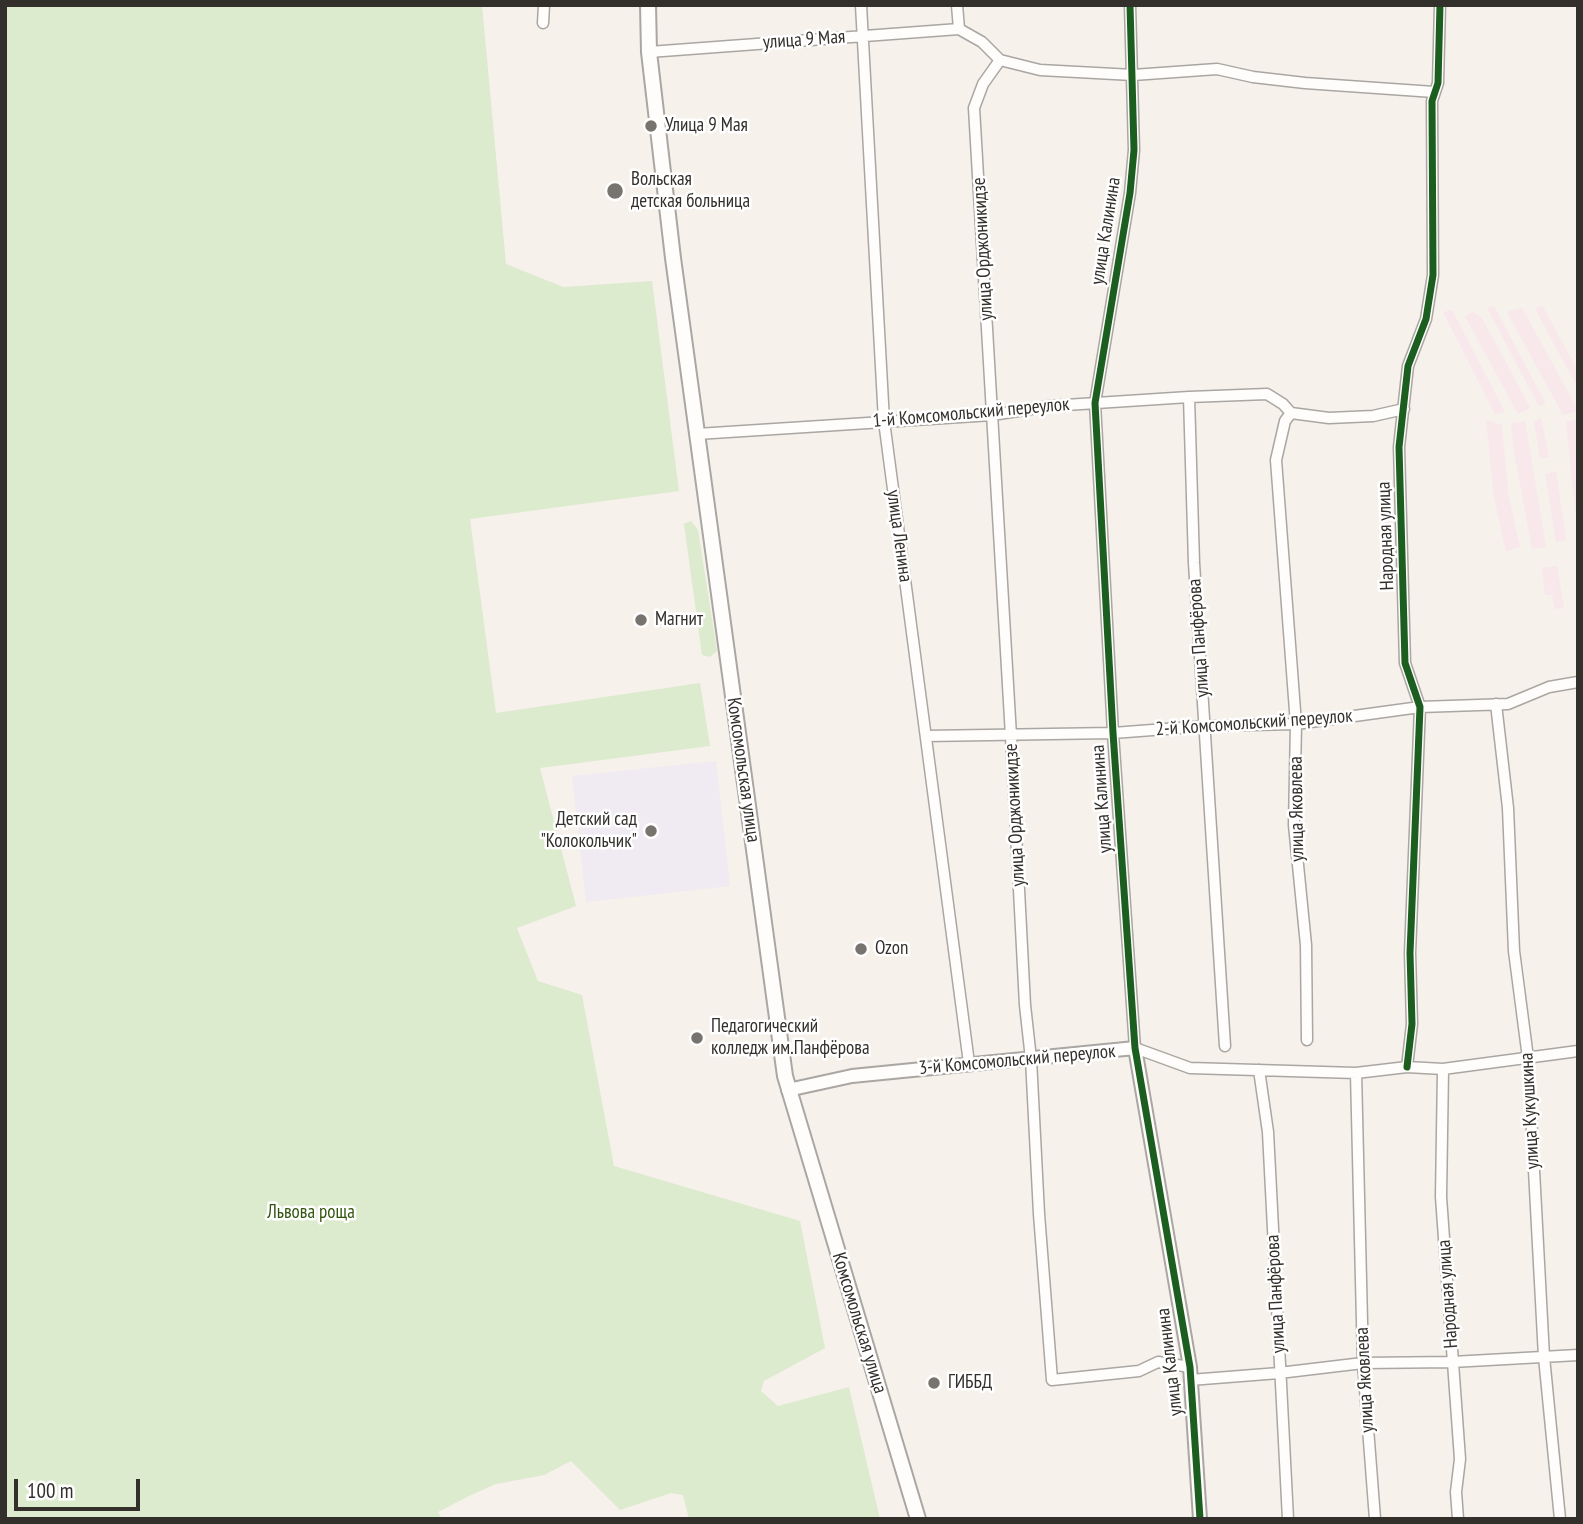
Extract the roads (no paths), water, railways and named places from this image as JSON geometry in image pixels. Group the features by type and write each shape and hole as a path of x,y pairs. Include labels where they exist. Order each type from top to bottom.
{"main road":[{"name":"Комсомольская улица","path":"648,5 649,52 670,230 788,1090 918,1519"}],"street":[{"path":"543,23 544,5"},
{"name":"улица Ленина","path":"861,5 884,421 969,1063"},
{"path":"957,5 959,29 982,42 1000,60 1040,71 1133,75 1216,69 1253,77 1305,83 1434,92"},
{"name":"улица Калинина","path":"1130,5 1134,150 1130,192 1095,403 1113,733 1135,1048 1190,1374 1200,1519"},
{"name":"Народная улица","path":"1407,1067 1412,1024 1410,953 1420,707 1405,663 1399,447 1408,366 1426,319 1433,275 1432,101 1438,83 1440,5"},
{"name":"улица 9 Мая","path":"649,52 959,29"},
{"name":"улица Орджоникидзе","path":"1000,60 983,85 974,108 1024,1005 1031,1059 1039,1214 1052,1380 1139,1371 1158,1362 1190,1374"},
{"name":"1-й Комсомольский переулок","path":"697,434 992,415 1050,406 1267,394 1291,413 1340,417 1373,416 1404,409"},
{"name":"улица Панфёрова","path":"1189,397 1194,563 1225,1046"},
{"name":"улица Яковлева","path":"1291,413 1285,421 1276,460 1296,724 1294,825 1306,945 1307,1040"},
{"name":"2-й Комсомольский переулок","path":"926,736 1113,733 1205,726 1296,724 1420,707 1508,704 1549,687 1578,682"},
{"name":"улица Кукушкина","path":"1496,704 1508,808 1514,951 1528,1058 1544,1357 1560,1519"},
{"name":"3-й Комсомольский переулок","path":"788,1090 852,1076 1135,1048 1190,1068 1356,1073 1407,1067 1443,1069 1578,1051"},
{"name":"Народная улица","path":"1443,1069 1441,1197 1460,1459 1456,1492 1458,1519"},
{"name":"улица Панфёрова","path":"1259,1070 1268,1132 1287,1519"},
{"name":"улица Яковлева","path":"1356,1073 1363,1363 1374,1519"},
{"path":"1190,1374 1279,1373 1363,1363 1452,1362 1578,1355"}],"place":[{"name":"Улица 9 Мая","path":"651,126"},
{"name":"Вольская детская больница","path":"615,191"},
{"name":"Магнит","path":"641,620"},
{"name":"Детский сад \"Колокольчик\"","path":"651,831"},
{"name":"Ozon","path":"861,949"},
{"name":"Педагогический колледж им.Панфёрова","path":"697,1038"},
{"name":"ГИББД","path":"934,1383"}],"park label":[{"name":"Львова роща","path":"311,1213"}]}
